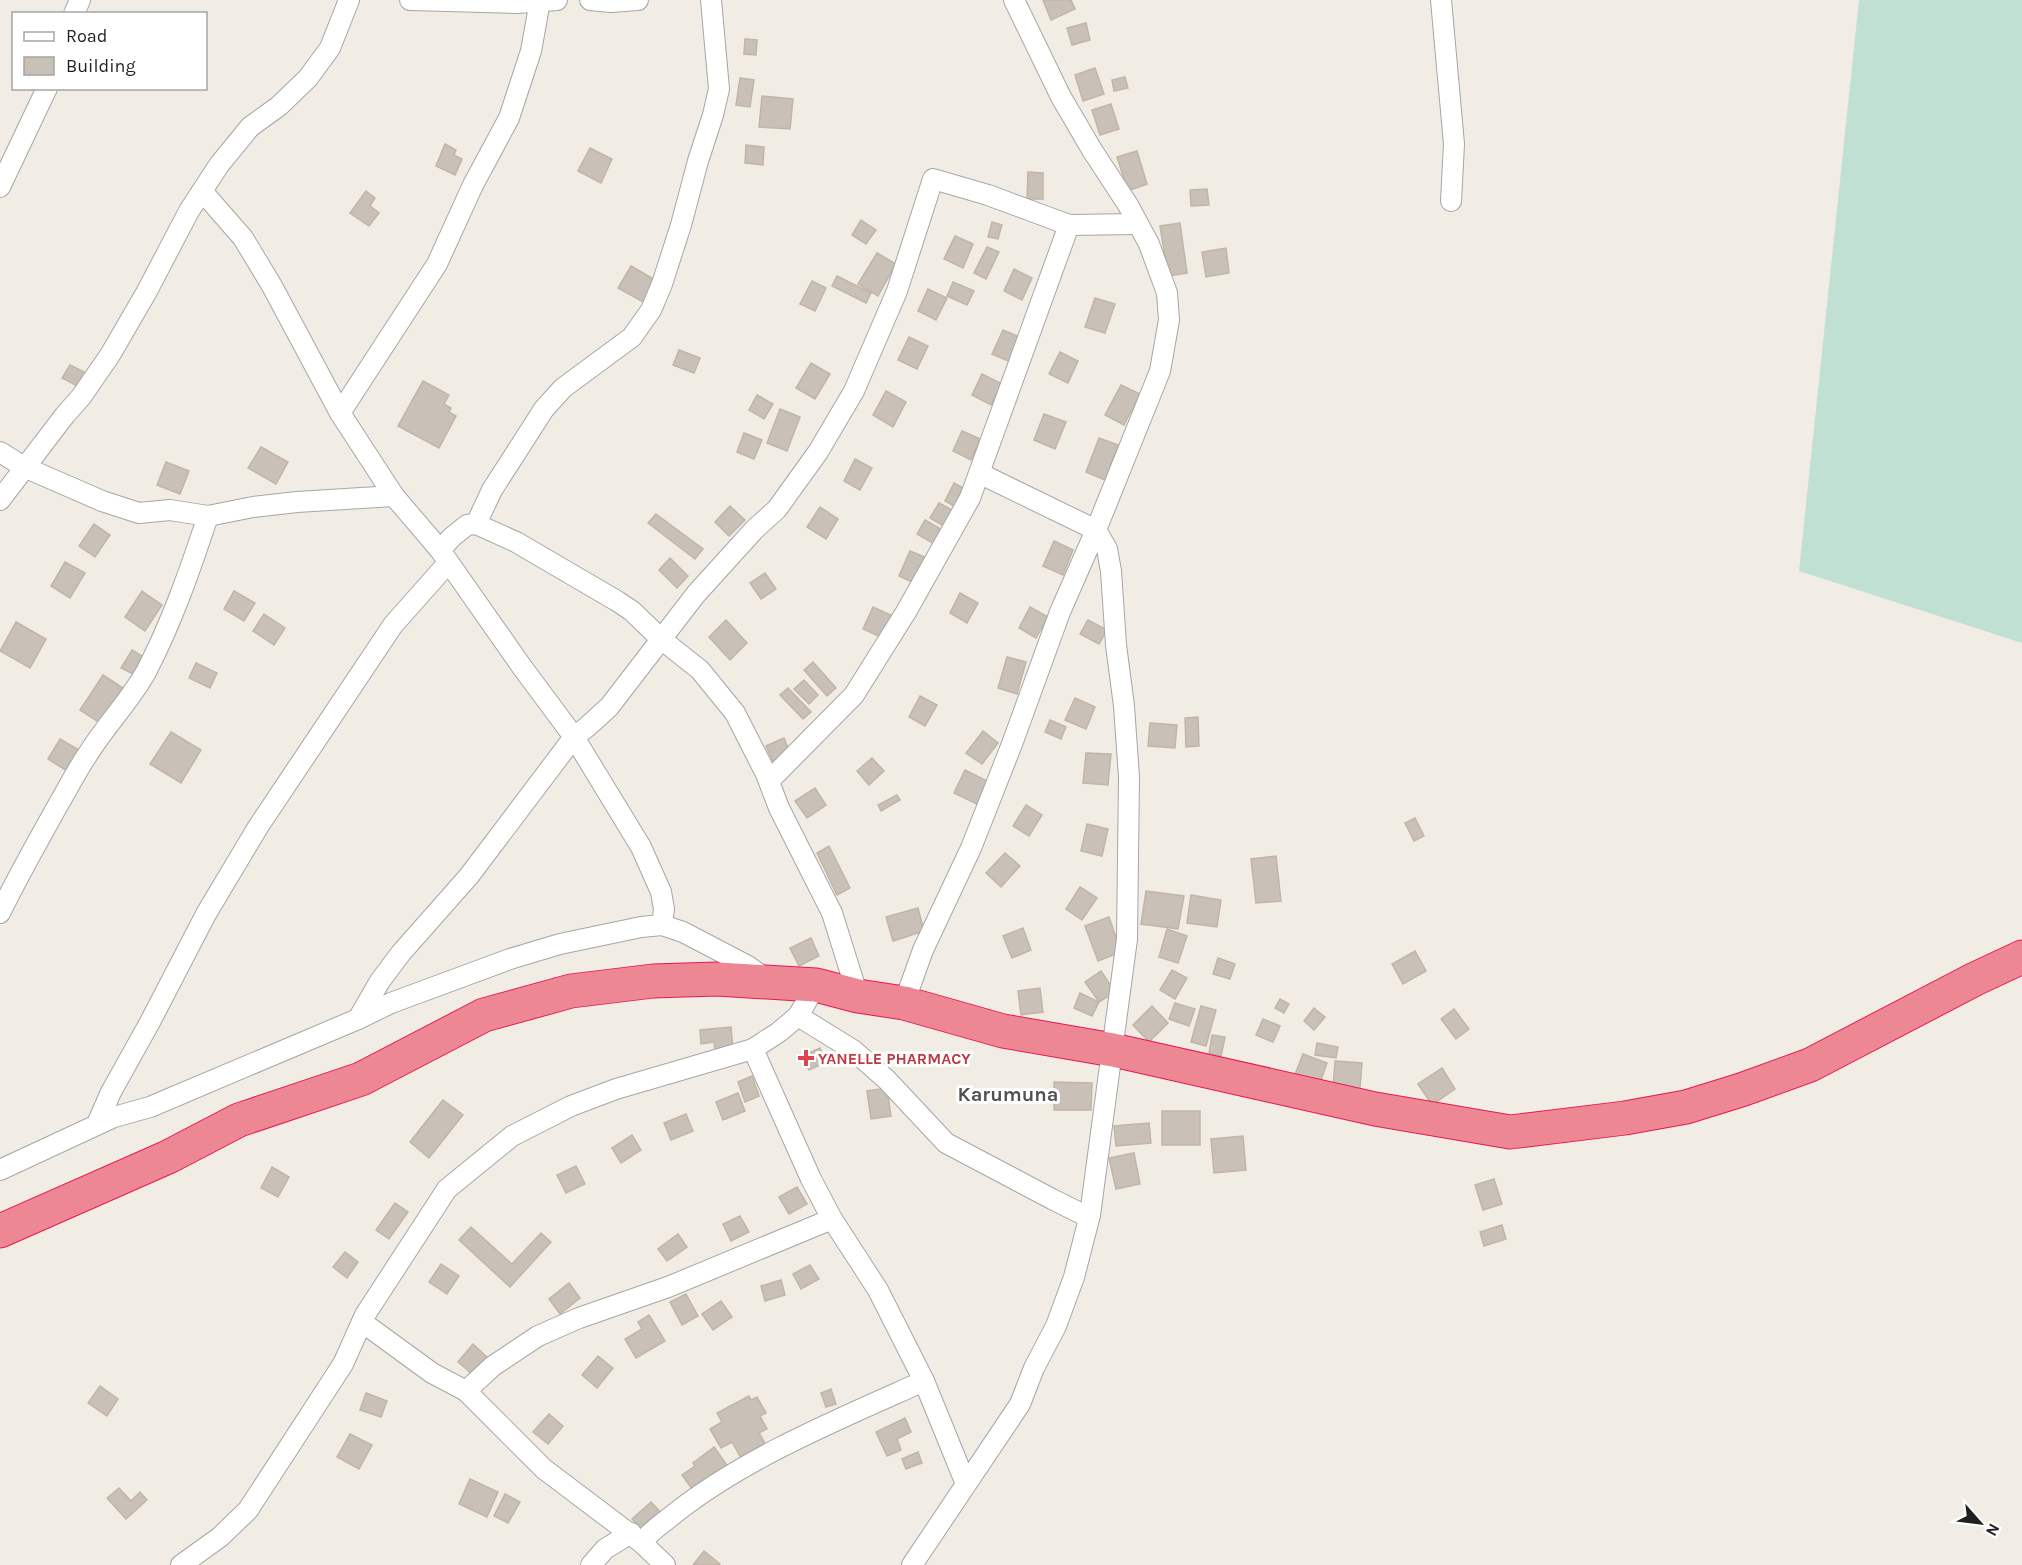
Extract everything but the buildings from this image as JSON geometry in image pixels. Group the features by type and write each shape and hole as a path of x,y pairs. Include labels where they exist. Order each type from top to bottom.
{"highway":[{"path":"0,1231 168,1157 239,1120 361,1079 484,1015 571,991 653,981 717,980 816,985 858,996 904,1003 1003,1031 1113,1050 1375,1109 1510,1132 1686,1107 1741,1090 1810,1065 2022,957"}],"street":[{"path":"0,500 81,397 110,355 202,191 219,165 249,127 279,105 308,78 330,48 349,0"},
{"path":"340,413 436,264 473,185 509,118 548,1 517,3 410,0"},
{"path":"590,0 611,2 638,0"},
{"path":"476,524 492,490 544,409 563,388 632,338 651,310 681,225 719,89 711,0"},
{"path":"904,1003 923,950 971,848 1060,612 1096,530 1160,371 1169,320 1167,293 1149,244 1128,205 1061,97 1036,50 1014,0"},
{"path":"1440,0 1454,144 1451,201"},
{"path":"0,187 46,90"},
{"path":"358,1019 380,981 401,953 469,876 574,737 609,707 696,594 754,530 777,509 818,452 854,391 897,291 933,178 988,195 1069,225 1137,224"},
{"path":"202,191 243,238 272,286 340,413 394,496 444,556 574,737 641,848 660,892 664,909 662,925"},
{"path":"769,781 854,695 906,612 970,498 981,474 1023,349 1069,225"},
{"path":"0,452 24,467 102,501 140,513 170,510 208,516 297,501 394,496"},
{"path":"912,1565 1020,1404 1034,1368 1056,1326 1074,1277 1090,1215 1127,939 1129,777 1110,560 1096,530 981,474"},
{"path":"0,913 25,862 87,755 131,696 146,671 190,573 208,516"},
{"path":"97,1124 111,1092 206,914 258,827 393,624 444,556 452,537 467,525 476,524 500,534 600,589 632,611 660,639 700,670 735,713 769,781 779,808 832,914 858,996"},
{"path":"0,1170 97,1124 150,1107 391,1003 510,959 560,944 641,927 662,925 683,932 748,966 771,982"},
{"path":"181,1565 220,1537 248,1510 343,1364 362,1322 447,1189 512,1136 571,1106 616,1089 753,1049 798,1016 816,985"},
{"path":"798,1016 853,1050 887,1080 946,1143 1082,1214 1090,1215"},
{"path":"753,1049 811,1179 832,1219 879,1290 924,1381 966,1484"},
{"path":"465,1391 494,1366 538,1336 579,1318 668,1287 832,1219"},
{"path":"362,1322 432,1373 465,1391 544,1469 636,1538 664,1565"},
{"path":"591,1565 605,1549 650,1533 692,1500 750,1465 836,1420 924,1381"}],"green space":[{"path":"1859,0 2022,0 2022,643 1799,571"}],"place":[{"name":"YANELLE PHARMACY","path":"806,1058"}],"district":[{"name":"Karumuna","path":"1008,1094"}]}
